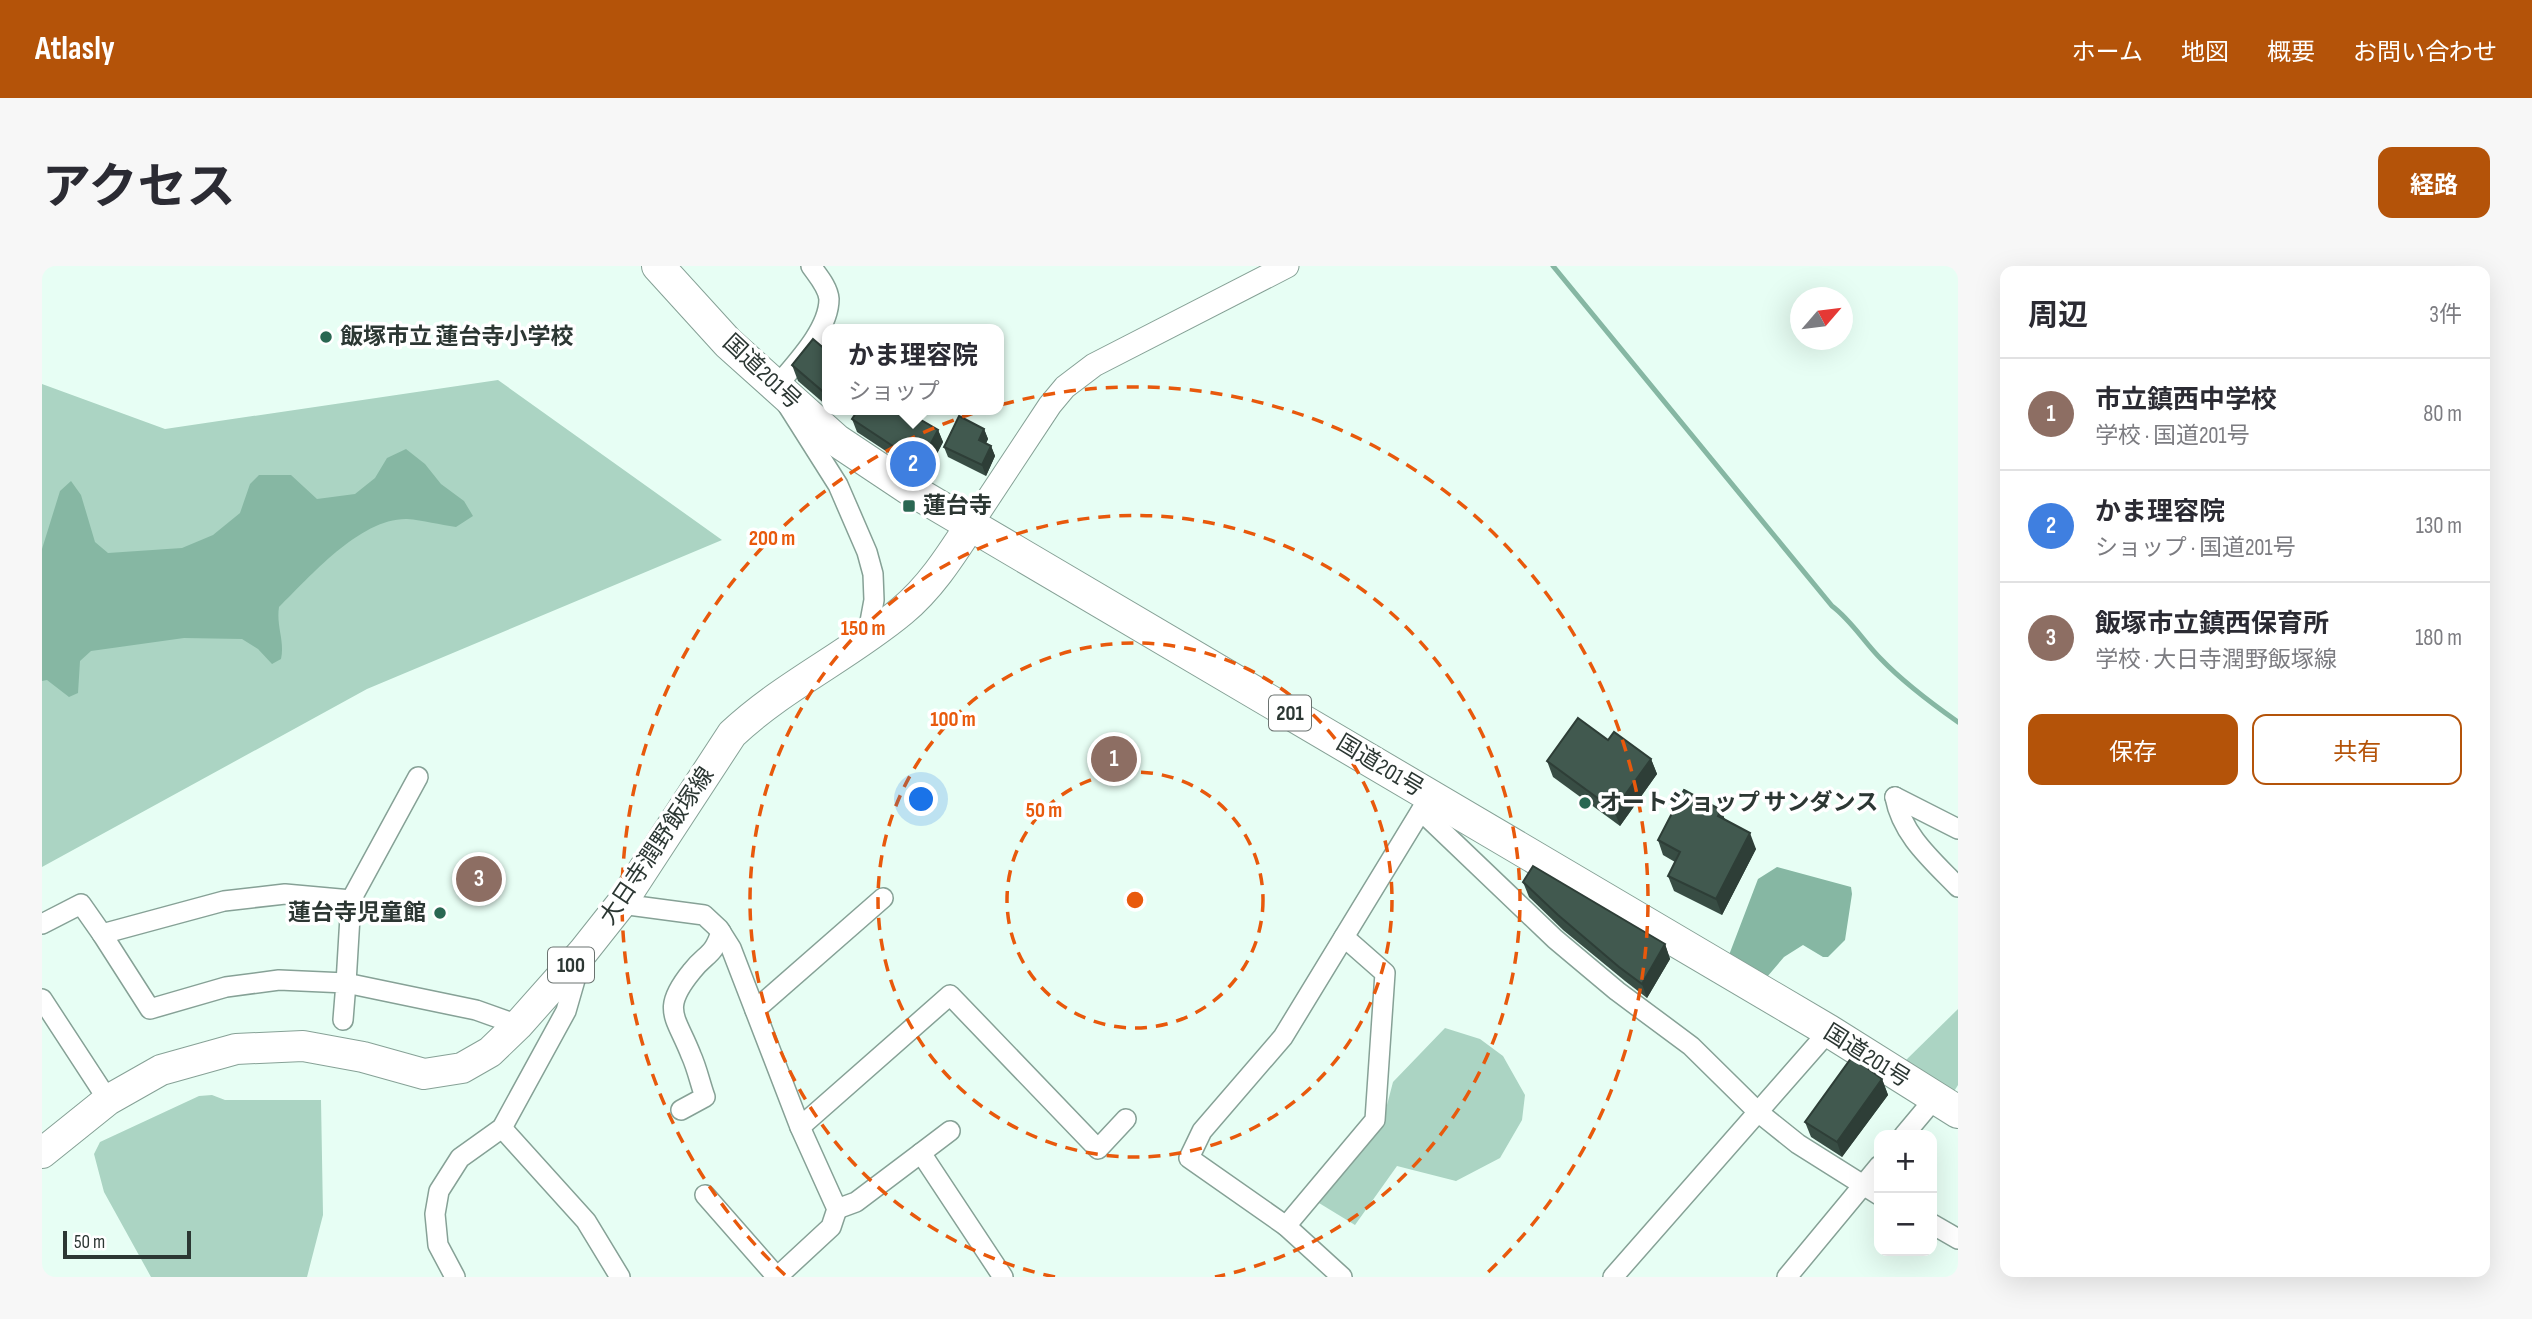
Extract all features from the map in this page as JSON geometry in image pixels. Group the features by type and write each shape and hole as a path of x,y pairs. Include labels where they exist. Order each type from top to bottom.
{"highway":[{"name":"国道201号","path":"658,266 729,343 776,387 836,440 908,488 972,523 1426,804 1829,1031 1946,1105"}],"main road":[{"name":"大日寺潤野飯塚線","path":"42,1153 108,1100 161,1070 236,1049 303,1046 363,1057 424,1074 462,1068 490,1052 518,1025 583,952 621,904 732,734 750,717 904,610 935,577 972,523"}],"street":[{"path":"811,266 824,284 829,298 825,317 807,351 776,387 838,485 867,552 873,573 874,600 867,638"},
{"path":"972,523 1050,405 1065,387 1094,365 1287,266"},
{"path":"343,1020 351,900 418,777"},
{"path":"1958,829 1895,797 1897,809 1912,839 1958,887"},
{"path":"1331,1274 1286,1226 1189,1158 1202,1131 1283,1037 1426,804 1555,939 1618,991 1691,1045 1758,1112 1798,1144 1871,1190 1787,1277"},
{"path":"102,934 225,901 285,894 351,900"},
{"path":"755,1010 883,898"},
{"path":"42,924 81,904 150,1009 226,987 279,980 346,983 476,1010 518,1025"},
{"path":"621,904 705,915 721,932 731,948 800,1127 837,1209 831,1227 777,1277 705,1195"},
{"path":"681,1110 705,1097 691,1054 672,1014 678,994 693,970 715,950 721,932"},
{"path":"1286,1226 1375,1120 1385,973 1344,937"},
{"path":"456,1277 438,1245 435,1214 439,1191 460,1158 502,1128 566,1011 583,952"},
{"path":"800,1127 950,995 1098,1149 1126,1119"},
{"path":"42,999 108,1100"},
{"path":"1613,1277 1829,1031"},
{"path":"1911,1130 1946,1105"},
{"path":"502,1128 586,1221 620,1277"},
{"path":"837,1209 856,1202 950,1132"},
{"path":"921,1153 1003,1277"},
{"path":"1937,1227 1958,1239"}],"shaded area":[{"path":"498,380 722,540 367,689 42,867 42,384 165,429"},
{"path":"406,449 425,464 441,484 464,501 473,516 456,527 419,520 389,521 354,538 279,607 281,659 272,664 258,649 242,639 184,638 91,651 80,661 78,693 69,697 47,680 42,681 42,549 60,491 71,481 81,495 95,542 108,553 182,548 213,535 240,513 250,484 259,475 291,475 317,499 355,494 375,478 387,458"},
{"path":"1777,867 1851,887 1852,894 1845,940 1828,957 1823,957 1803,945 1784,957 1767,977 1729,955 1758,879"},
{"path":"1958,1009 1958,1085 1953,1093 1903,1063"},
{"path":"1445,1028 1480,1039 1503,1056 1525,1095 1522,1120 1500,1158 1456,1181 1397,1166 1355,1225 1319,1203 1381,1128 1393,1082"},
{"path":"212,1095 225,1100 321,1100 323,1215 307,1277 151,1277 104,1192 94,1154 100,1142 199,1096"}],"building":[{"path":"813,339 822,347 822,391 792,365"},
{"path":"855,415 916,415 938,430 920,464 852,419"},
{"path":"959,416 984,429 979,440 991,446 982,465 944,447"},
{"path":"1578,718 1608,740 1614,732 1651,759 1614,810 1547,761"},
{"path":"1684,790 1721,810 1718,816 1750,833 1716,899 1668,876 1680,852 1658,840"},
{"path":"1533,866 1665,944 1642,984 1558,915 1523,882"},
{"path":"1852,1057 1882,1079 1837,1142 1805,1122"}],"waterway":[{"path":"1553,266 1832,606 1899,676 1958,722"}],"place":[{"name":"飯塚市立 蓮台寺小学校","path":"326,337"},
{"name":"かま理容院","path":"913,464"},
{"name":"蓮台寺","path":"909,506"},
{"name":"市立鎮西中学校","path":"1114,759"},
{"name":"オートショップ サンダンス","path":"1585,803"},
{"name":"飯塚市立鎮西保育所","path":"479,879"},
{"name":"蓮台寺児童館","path":"440,913"}]}
